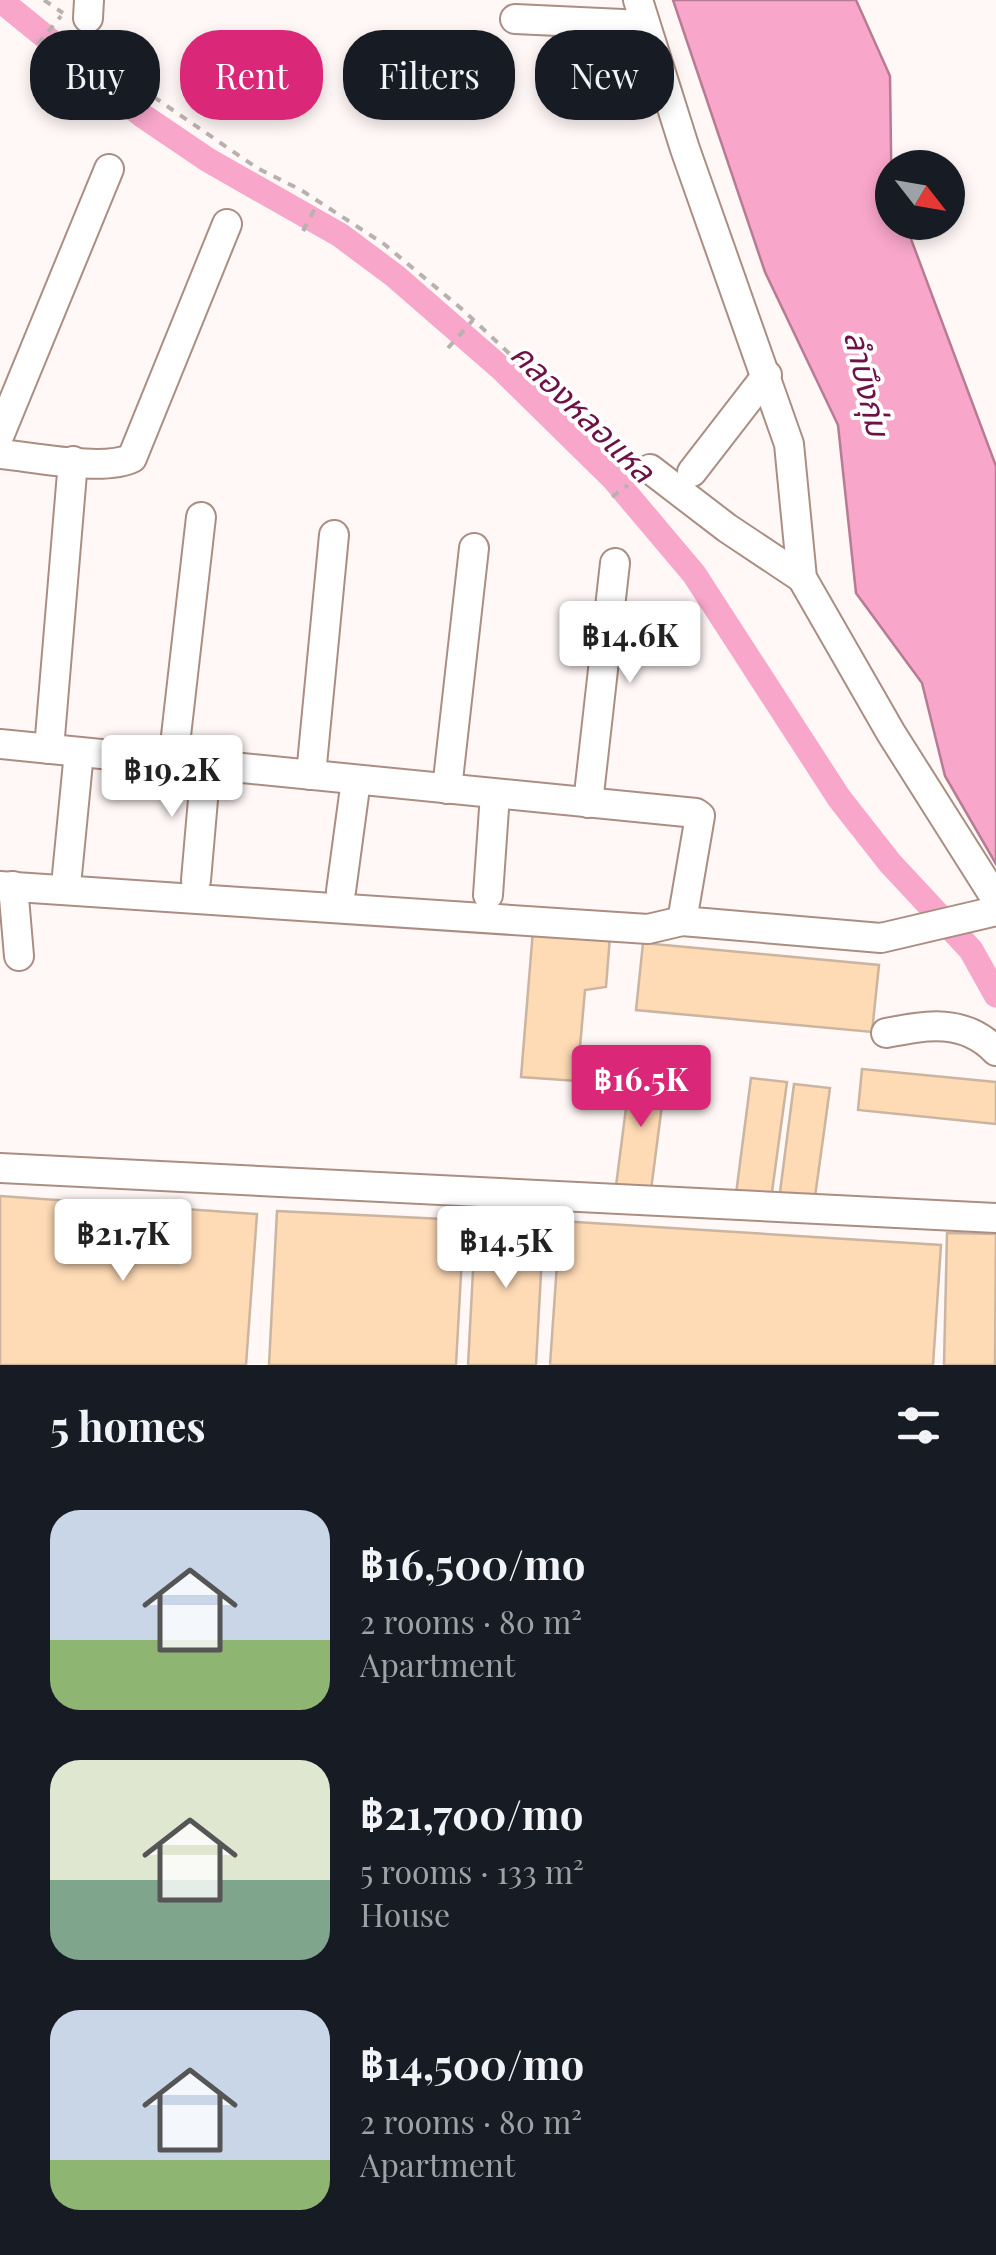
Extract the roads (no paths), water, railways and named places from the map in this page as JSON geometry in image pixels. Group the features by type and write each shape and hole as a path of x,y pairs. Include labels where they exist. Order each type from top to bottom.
{"street":[{"path":"18,956 6,886 648,929 682,921 880,938 994,907 802,578 789,444 641,12 515,20"},
{"path":"0,434 108,169"},
{"path":"0,454 74,461 122,462 132,458 227,224"},
{"path":"692,472 767,375"},
{"path":"49,749 74,461"},
{"path":"650,469 727,528 802,578"},
{"path":"173,762 200,517"},
{"path":"311,775 334,534"},
{"path":"447,789 474,548"},
{"path":"588,803 614,563"},
{"path":"0,744 700,816 682,921"},
{"path":"67,875 80,752"},
{"path":"196,880 206,765"},
{"path":"341,892 356,780"},
{"path":"488,895 494,794"},
{"path":"886,1034 929,1025 960,1027 996,1051"},
{"path":"0,1168 996,1218"}],"water":[{"name":"ลำบึงกุ่ม","path":"673,0 856,0 890,76 891,150 875,150 875,240 911,240 996,466 996,864 945,776 922,683 856,593 838,425 765,272"}],"waterway":[{"name":"คลองหลอแหล","path":"0,0 143,116 208,160 340,235 395,276 502,369 613,478 694,574 839,798 890,863 971,950 996,995"}]}
